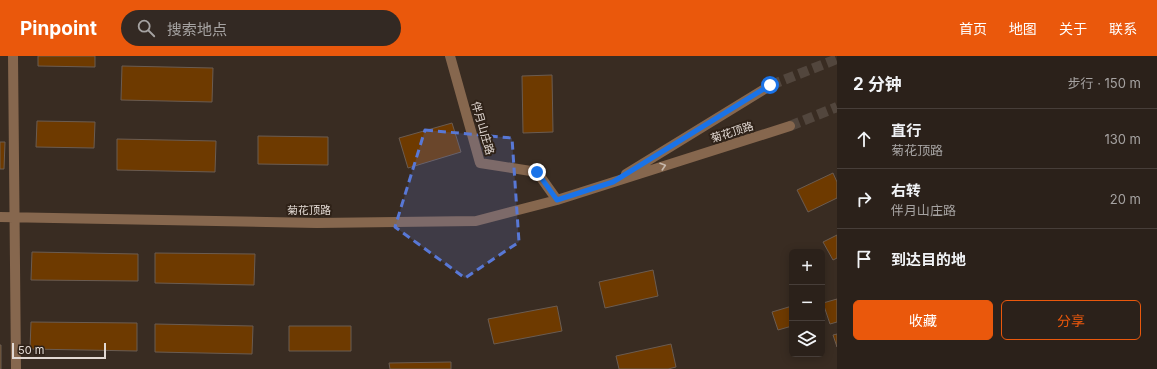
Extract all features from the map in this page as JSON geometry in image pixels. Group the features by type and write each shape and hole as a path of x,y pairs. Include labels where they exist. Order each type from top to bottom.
{"street":[{"path":"13,56 16,369"},
{"name":"伴月山庄路","path":"450,56 480,163 537,172 557,200"},
{"name":"菊花顶路","path":"613,182 770,85"},
{"name":"菊花顶路","path":"0,217 317,223 476,221 557,200 790,126"}],"highlighted area":[{"path":"425,130 512,138 519,242 465,278 395,227"}],"building":[{"path":"38,56 95,56 95,67 38,66"},
{"path":"122,66 213,68 212,102 121,100"},
{"path":"552,75 553,132 523,133 522,76"},
{"path":"37,121 95,122 94,148 36,147"},
{"path":"452,123 461,152 408,168 399,138"},
{"path":"258,136 328,137 328,165 258,164"},
{"path":"117,139 216,141 215,172 117,170"},
{"path":"0,142 5,142 4,169 0,169"},
{"path":"833,173 837,182 837,198 808,212 797,190"},
{"path":"837,235 837,258 833,260 823,242"},
{"path":"32,252 138,254 138,281 31,280"},
{"path":"155,253 255,254 254,285 155,283"},
{"path":"653,270 658,296 605,308 599,282"},
{"path":"837,299 837,322 830,324 825,309 825,302"},
{"path":"557,306 562,331 494,344 488,319"},
{"path":"789,307 789,327 778,330 772,312"},
{"path":"31,322 137,323 137,351 30,349"},
{"path":"155,324 253,326 252,354 155,352"},
{"path":"289,326 351,326 351,351 289,351"},
{"path":"837,334 837,347 833,335"},
{"path":"671,344 676,367 668,369 619,369 616,356"},
{"path":"1,345 1,369 0,369"},
{"path":"451,362 451,369 390,369 389,363"}],"tunnel":[{"path":"771,85 837,59"},
{"path":"790,126 837,107"}],"route":[{"path":"537,172 557,200 613,182 770,85"}]}
